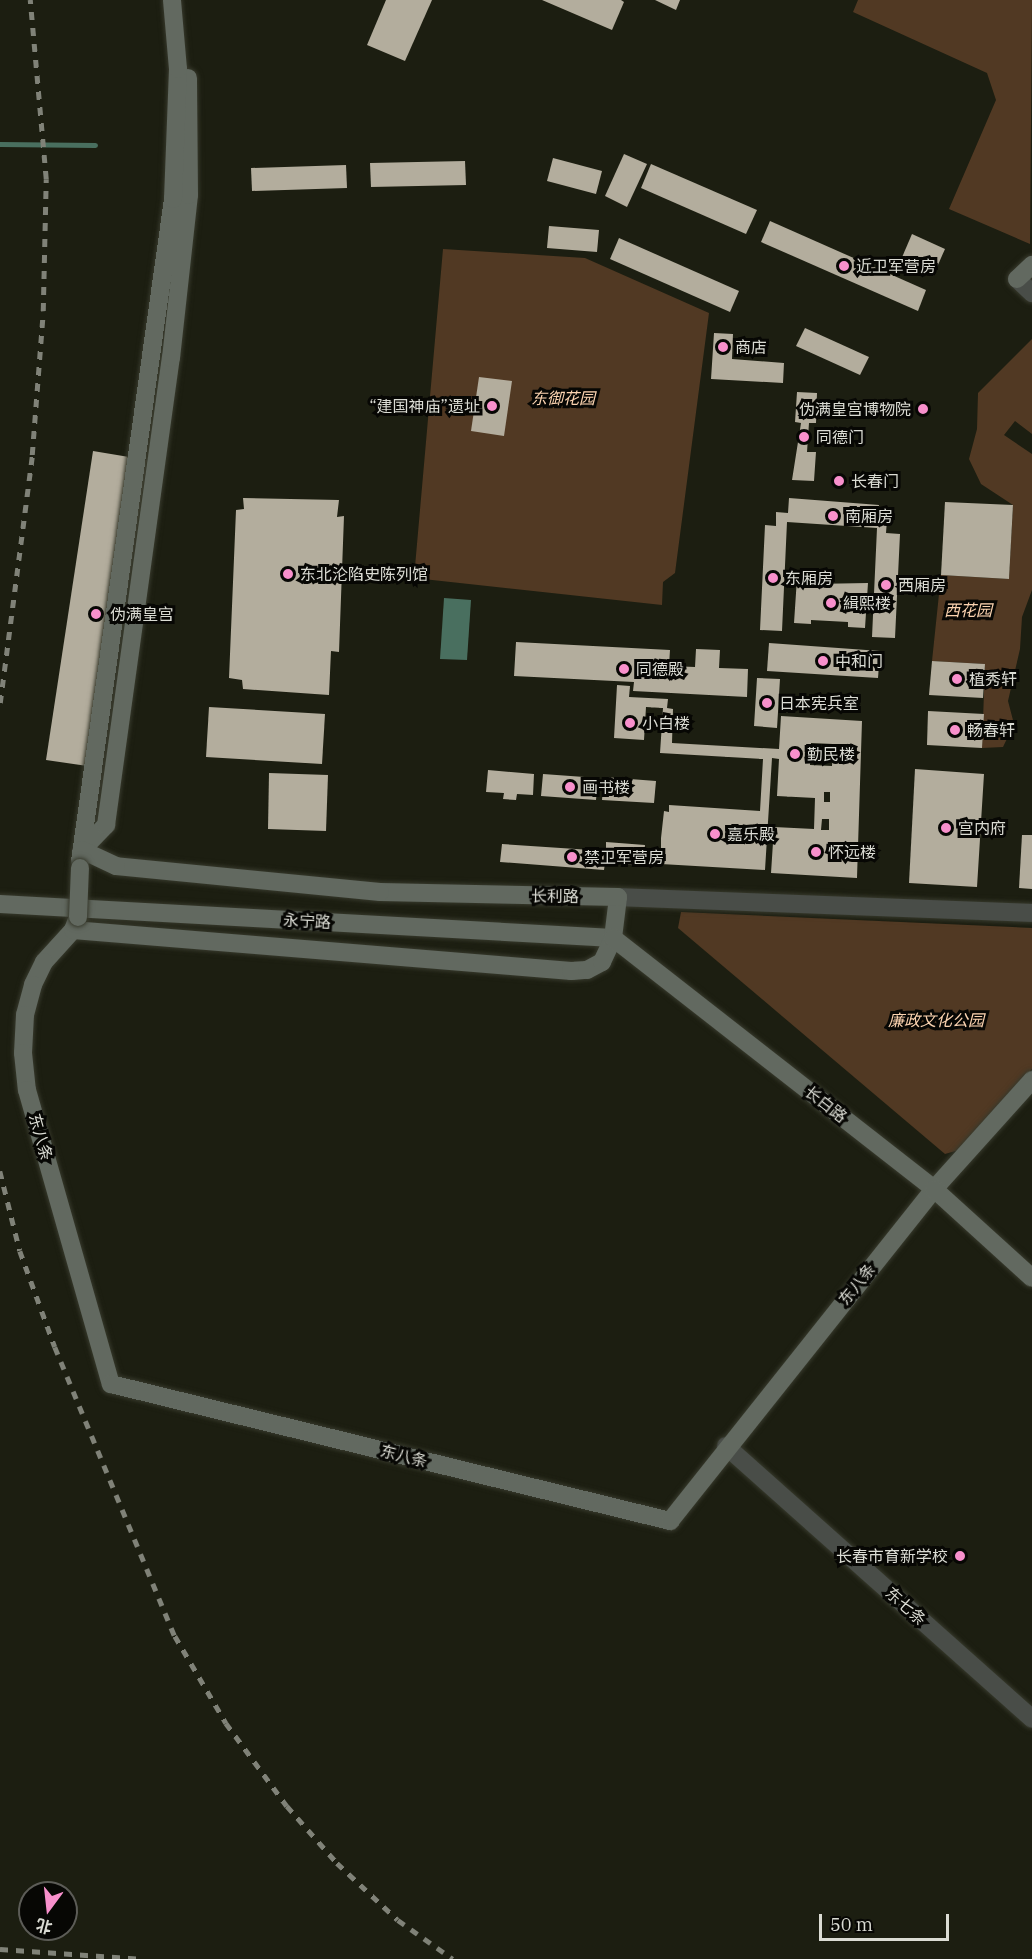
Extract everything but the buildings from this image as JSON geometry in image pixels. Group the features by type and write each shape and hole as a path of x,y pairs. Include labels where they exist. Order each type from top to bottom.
{"street":[{"path":"172,0 178,69 173,199 82,850 75,923 571,971 587,970 603,962 614,938 618,897"},
{"path":"82,850 106,825 171,358 191,141 183,0"},
{"path":"1032,265 1017,279 1032,293"},
{"name":"长利路","path":"82,850 116,866 380,892 618,897 1032,913"},
{"name":"永宁路","path":"0,904 614,938"},
{"name":"东八条","path":"75,923 44,962 33,985 25,1015 22,1053 27,1090 111,1384 670,1521 726,1446 934,1189 1032,1080"},
{"name":"长白路","path":"614,938 934,1189 1032,1278"},
{"name":"东七条","path":"726,1446 1032,1719"}],"green space":[{"path":"858,0 1032,0 1030,244 949,209 996,100 987,73 853,12"},
{"name":"东御花园","path":"443,249 585,258 709,313 675,573 663,582 662,605 414,578"},
{"name":"西花园","path":"1032,339 1032,434 1015,421 1004,435 1032,454 1032,590 1022,617 1020,649 1008,701 1014,724 1003,747 982,748 985,664 932,661 941,575 1009,579 1013,505 981,484 969,459 977,429 978,393"},
{"name":"廉政文化公园","path":"681,912 1032,928 1032,1069 959,1150 945,1154 678,928"}],"shaded area":[{"path":"444,598 471,600 467,660 440,659"}],"waterway":[{"path":"0,144 95,145"}],"railway":[{"path":"0,703 32,455 43,311 46,179 30,0"},
{"path":"0,1171 20,1251 55,1347 175,1636 226,1723 287,1806 337,1863 398,1920 453,1959"},
{"path":"0,1949 144,1959"}],"place":[{"name":"近卫军营房","path":"844,266"},
{"name":"商店","path":"723,347"},
{"name":"“建国神庙”遗址","path":"492,406"},
{"name":"伪满皇宫博物院","path":"923,409"},
{"name":"同德门","path":"804,437"},
{"name":"长春门","path":"839,481"},
{"name":"南厢房","path":"833,516"},
{"name":"东北沦陷史陈列馆","path":"288,574"},
{"name":"东厢房","path":"773,578"},
{"name":"西厢房","path":"886,585"},
{"name":"緝熙楼","path":"831,603"},
{"name":"伪满皇宫","path":"96,614"},
{"name":"中和门","path":"823,661"},
{"name":"同德殿","path":"624,669"},
{"name":"植秀轩","path":"957,679"},
{"name":"日本宪兵室","path":"767,703"},
{"name":"小白楼","path":"630,723"},
{"name":"畅春轩","path":"955,730"},
{"name":"勤民楼","path":"795,754"},
{"name":"画书楼","path":"570,787"},
{"name":"宫内府","path":"946,828"},
{"name":"嘉乐殿","path":"715,834"},
{"name":"怀远楼","path":"816,852"},
{"name":"禁卫军营房","path":"572,857"},
{"name":"长春市育新学校","path":"960,1556"}]}
